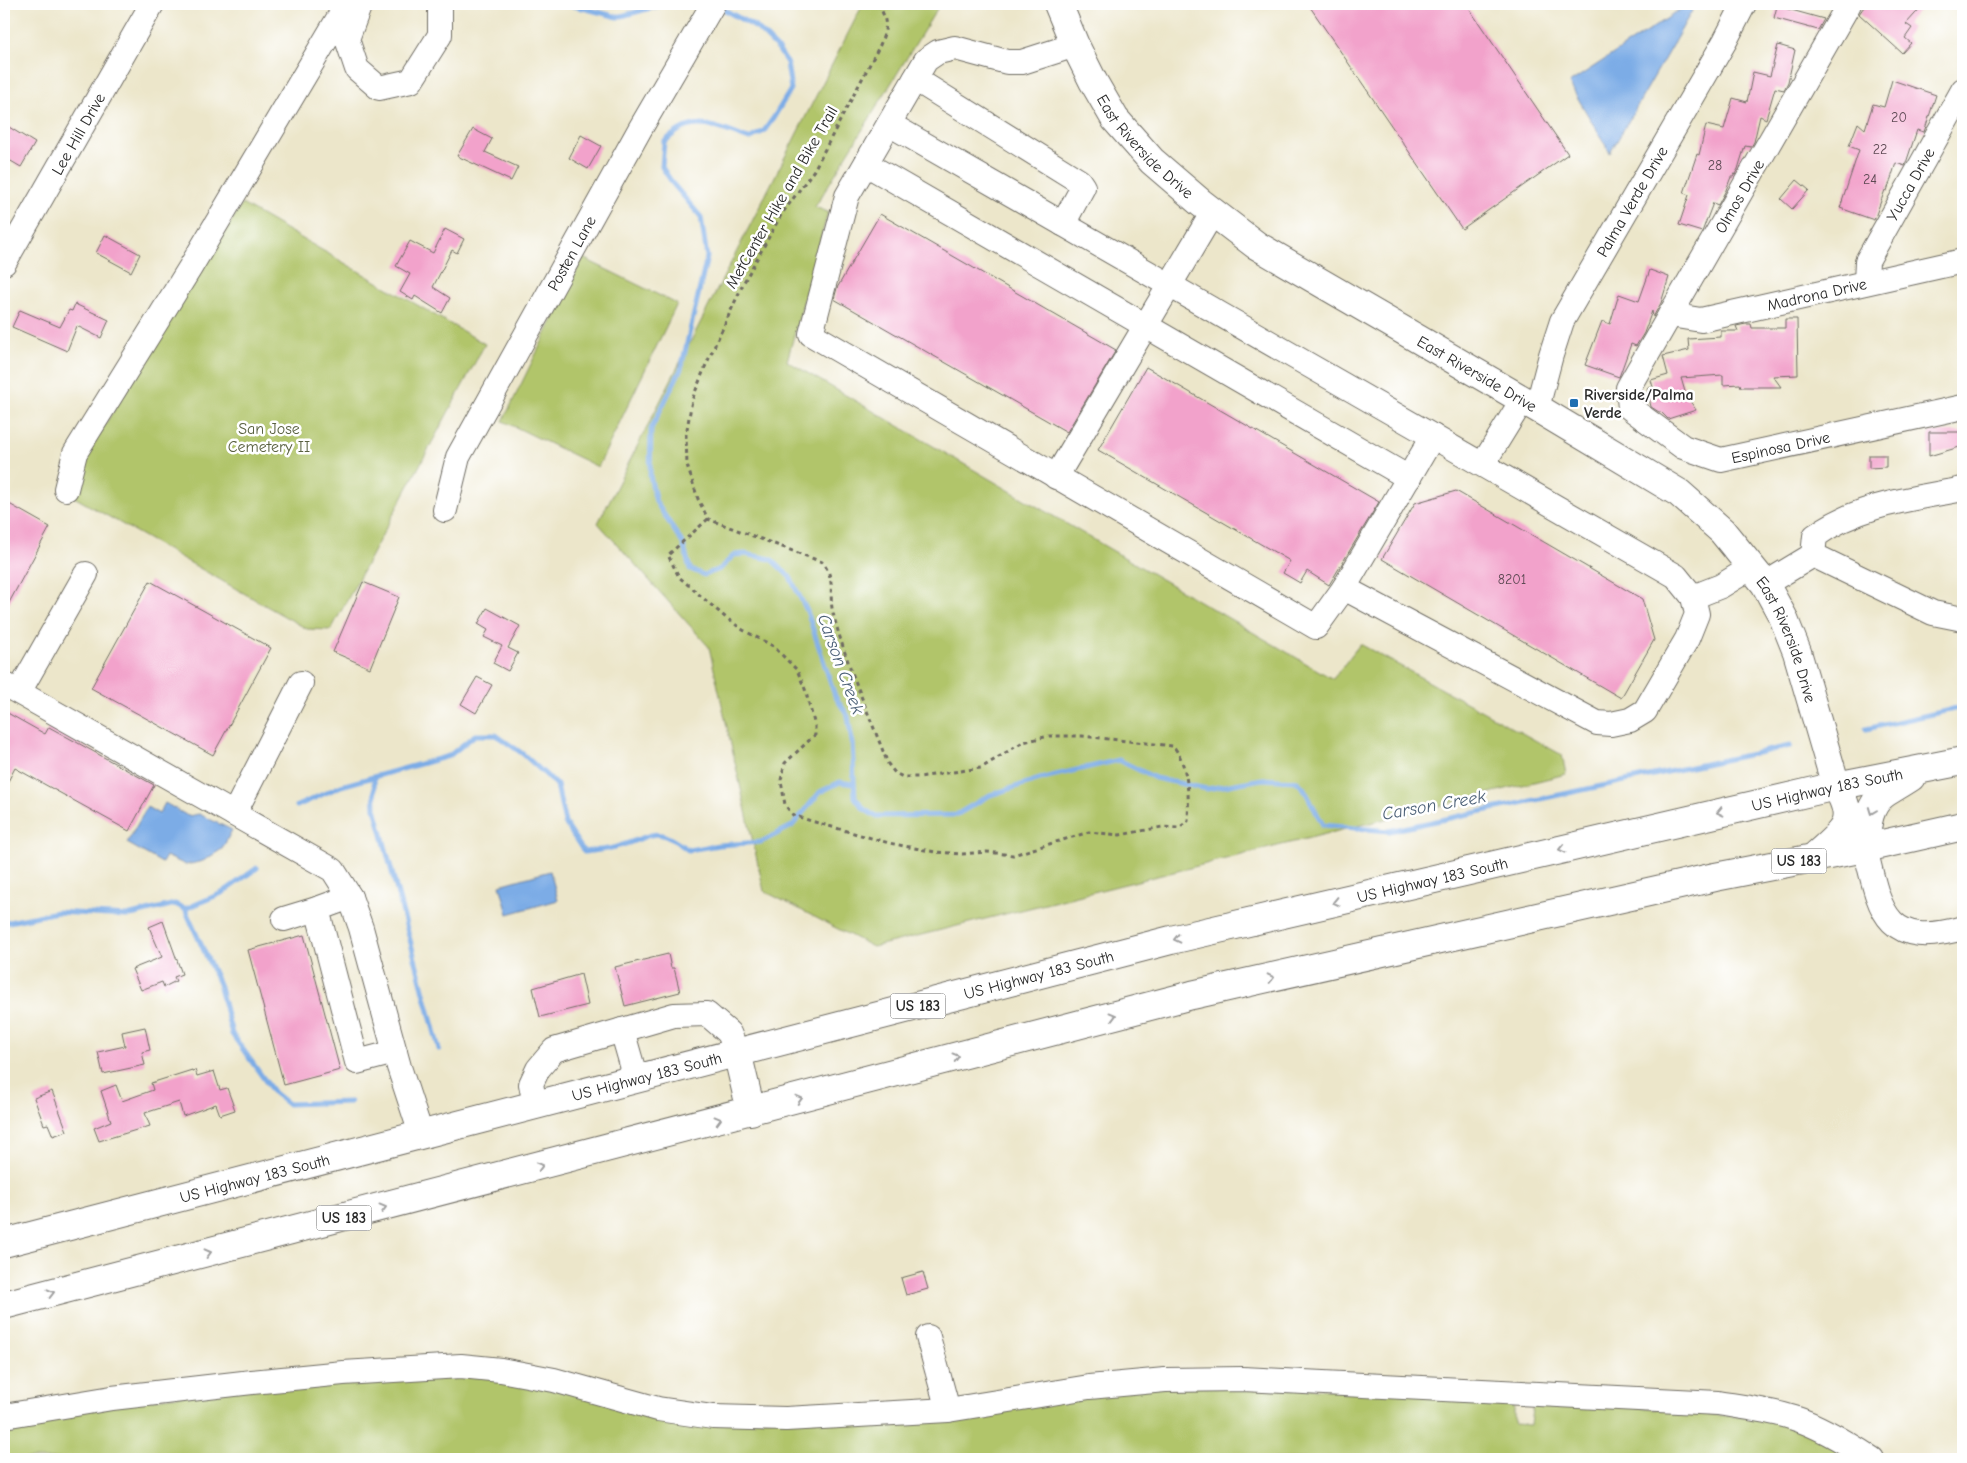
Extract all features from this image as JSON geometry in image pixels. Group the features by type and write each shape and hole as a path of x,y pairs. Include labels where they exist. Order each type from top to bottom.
{"main road":[{"name":"East Riverside Drive","path":"1058,4 1093,81 1116,118 1152,162 1213,212 1256,245 1530,403 1678,493 1722,532 1759,576 1783,617 1797,652 1836,786 1848,809 1847,823 1840,833 1814,858"},
{"name":"US Highway 183 South","path":"4,1243 1171,940 1836,786 1963,761"},
{"path":"1866,848 1868,820 1874,804 1883,794 1921,769"},
{"name":"US 183","path":"4,1305 1192,995 1715,877 1866,848 1963,826"},
{"path":"737,1052 751,1111"}],"street":[{"name":"Lee Hill Drive","path":"4,260 152,4"},
{"path":"66,489 75,453 190,268 347,4"},
{"path":"360,4 347,39 357,69 379,88 411,81 440,36 439,4"},
{"name":"Posten Lane","path":"445,510 458,457 640,130 713,4"},
{"name":"Palma Verde Drive","path":"1483,464 1530,403 1562,321 1744,4"},
{"name":"Olmos Drive","path":"1628,388 1849,4"},
{"path":"1075,44 1022,62 1007,62 955,48 938,52 926,60 847,196 811,334 1316,628 1344,588 1433,436"},
{"path":"915,79 1079,181 1083,187 1063,224"},
{"name":"Yucca Drive","path":"1866,282 1867,261 1963,90"},
{"path":"889,124 1676,576 1693,598 1697,614 1687,639 1645,711 1630,720 1611,724 1597,723 1344,588"},
{"path":"866,164 1409,478"},
{"path":"1056,477 1213,212"},
{"name":"Madrona Drive","path":"1670,314 1702,320 1963,261"},
{"name":"Espinosa Drive","path":"1628,388 1630,408 1683,446 1721,460 1963,406"},
{"path":"1813,555 1816,536 1829,526 1848,516 1873,507 1963,489"},
{"path":"1693,598 1721,586 1759,576 1813,555 1933,613 1963,619"},
{"path":"86,574 11,688 333,870 350,897 361,928 395,1052 421,1134"},
{"path":"234,814 300,683"},
{"path":"1866,848 1877,899 1888,918 1903,930 1919,935 1940,934 1963,928"},
{"path":"284,919 350,897"},
{"path":"317,909 357,1062 395,1052"},
{"path":"535,1105 531,1084 538,1069 554,1050 674,1015 707,1014 729,1033 737,1052"},
{"path":"622,1030 636,1079"},
{"path":"928,1337 948,1410"},
{"path":"4,1416 112,1398 252,1382 461,1366 501,1370 554,1380 658,1409 713,1416 786,1419 948,1410 1088,1387 1175,1380 1243,1379 1718,1402 1764,1410 1795,1418 1848,1443 1872,1459"}],"path":[{"name":"MetCenter Hike and Bike Trail","path":"708,519 698,499 687,465 686,435 692,400 704,367 744,282 781,215 814,170 880,45 887,29 886,18 879,5"},
{"path":"708,519 822,562 828,569 832,581 833,610 849,663 888,764 894,773 903,777 919,777 981,768 1023,742 1049,736 1074,736 1174,746 1180,755 1185,771 1188,822 1179,828 1162,828 1120,835 1089,832 1013,855 987,852 962,854 935,852 888,843 811,822 793,815 785,805 781,780 786,763 814,735 816,726 797,670 773,646 743,630 679,576 668,555 708,519"}],"green space":[{"path":"863,4 940,4 815,207 828,212 787,361 1333,679 1360,644 1562,755 1566,774 873,947 764,891 709,647 598,523"},
{"name":"San Jose Cemetery II","path":"242,204 485,344 331,630 307,629 74,497 81,463"},
{"path":"583,258 677,304 598,467 503,421"},
{"path":"489,1375 714,1423 1165,1384 1504,1395 1514,1408 1514,1424 1530,1425 1532,1409 1545,1398 1791,1422 1864,1459 4,1459 4,1419 253,1386"}],"water":[{"path":"1689,4 1696,4 1610,153 1569,83"},
{"path":"165,803 188,816 199,814 232,830 222,849 203,861 186,865 166,856 162,863 127,843 147,807 159,814"},
{"path":"550,871 558,900 508,914 500,885"}],"building":[{"path":"1308,4 1466,4 1568,154 1462,229"},
{"path":"1866,4 1924,4 1906,24 1912,28 1905,38 1911,43 1902,53 1859,14"},
{"path":"1777,6 1824,19 1818,30 1774,18"},
{"path":"1778,45 1795,50 1788,82 1784,90 1775,88 1766,119 1760,116 1754,142 1751,147 1745,146 1738,169 1733,177 1731,177 1718,205 1713,203 1702,232 1679,225 1689,195 1684,193 1697,154 1699,155 1706,125 1724,129 1733,98 1747,102 1753,72 1770,76"},
{"path":"1892,80 1936,95 1924,132 1917,130 1905,166 1896,163 1887,191 1885,190 1874,220 1840,208 1859,150 1849,146 1858,123 1865,129 1873,104 1884,107"},
{"path":"4,124 35,143 21,167 4,157"},
{"path":"473,129 492,139 485,152 518,167 511,181 457,156"},
{"path":"581,135 601,146 588,169 569,158"},
{"path":"1797,180 1809,190 1792,209 1781,199"},
{"path":"880,214 1116,350 1067,432 834,299 837,288"},
{"path":"445,229 464,239 457,253 452,250 433,287 450,298 442,313 415,296 413,300 400,292 410,274 396,266 410,241 433,253"},
{"path":"105,235 140,254 131,272 96,253"},
{"path":"1650,270 1669,277 1661,303 1653,317 1652,311 1644,333 1636,346 1631,344 1619,377 1585,365 1602,321 1610,324 1619,294 1639,301"},
{"path":"75,304 109,320 101,338 77,326 67,351 12,327 20,310 60,327 69,310 72,311"},
{"path":"1785,319 1797,319 1798,375 1773,376 1781,387 1741,387 1740,384 1723,385 1723,375 1681,378 1686,395 1696,410 1668,419 1661,412 1651,407 1647,388 1653,387 1651,380 1668,375 1663,356 1689,350 1688,339 1721,337 1721,331 1738,331 1736,326 1746,324 1751,324 1752,328 1785,328"},
{"path":"1146,367 1379,502 1329,585 1307,571 1300,583 1283,573 1290,561 1098,450"},
{"path":"1929,432 1963,432 1963,446 1929,456"},
{"path":"1869,455 1886,455 1886,467 1869,468"},
{"path":"1456,491 1642,599 1654,640 1621,698 1382,559 1415,503"},
{"path":"4,501 50,527 4,612"},
{"path":"150,581 271,648 213,755 91,688"},
{"path":"363,582 399,597 370,668 333,652"},
{"path":"487,608 520,626 508,648 518,653 508,671 493,663 502,646 484,637 488,630 478,624"},
{"path":"477,677 492,685 476,713 461,704"},
{"path":"4,711 45,734 49,727 154,785 129,831 15,768 4,789"},
{"path":"163,921 182,974 174,977 176,981 164,987 162,982 141,990 132,969 162,957 149,927"},
{"path":"304,935 340,1070 284,1085 248,950"},
{"path":"668,954 671,968 674,968 680,992 625,1006 615,967"},
{"path":"581,974 588,1005 540,1017 533,988"},
{"path":"145,1027 150,1050 142,1052 145,1065 103,1074 98,1052 125,1046 122,1032"},
{"path":"195,1070 197,1076 214,1071 220,1090 227,1088 235,1110 220,1115 216,1104 183,1116 179,1102 145,1113 150,1126 99,1141 94,1128 111,1121 101,1091 116,1085 122,1101 153,1090 151,1083"},
{"path":"52,1091 67,1131 53,1136 48,1124 44,1125 34,1098"},
{"path":"923,1272 928,1289 906,1295 901,1278"}],"waterway":[{"name":"Carson Creek","path":"567,4 618,17 665,4"},
{"name":"Carson Creek","path":"723,9 757,28 778,49 787,63 791,89 764,131 749,139 714,127 696,125 680,130 664,142 662,167 673,184 701,217 707,257 681,369 651,429 650,476 656,502 683,544 690,569 704,575 720,569 734,555 745,554 771,559 790,577 807,611 835,696 848,716 852,742 855,797 864,809 875,816 956,815 990,795 1043,778 1119,760 1155,778 1207,789 1262,779 1296,781 1303,787 1323,825 1389,831 1790,746"},
{"name":"Carson Creek","path":"1866,729 1963,707"},
{"path":"297,806 341,786 449,756 475,735 496,735 523,754 557,785 565,823 584,852 615,847 654,834 668,837 688,850 719,845 761,842 792,826 820,792 840,782 853,784"},
{"path":"374,778 375,808 439,1049"},
{"path":"185,909 222,893 257,868"},
{"path":"4,923 57,912 127,916 175,904 185,909 219,984 232,1034 274,1093 288,1104 350,1102"}],"place":[{"name":"Riverside/Palma Verde","path":"1574,403"}]}
